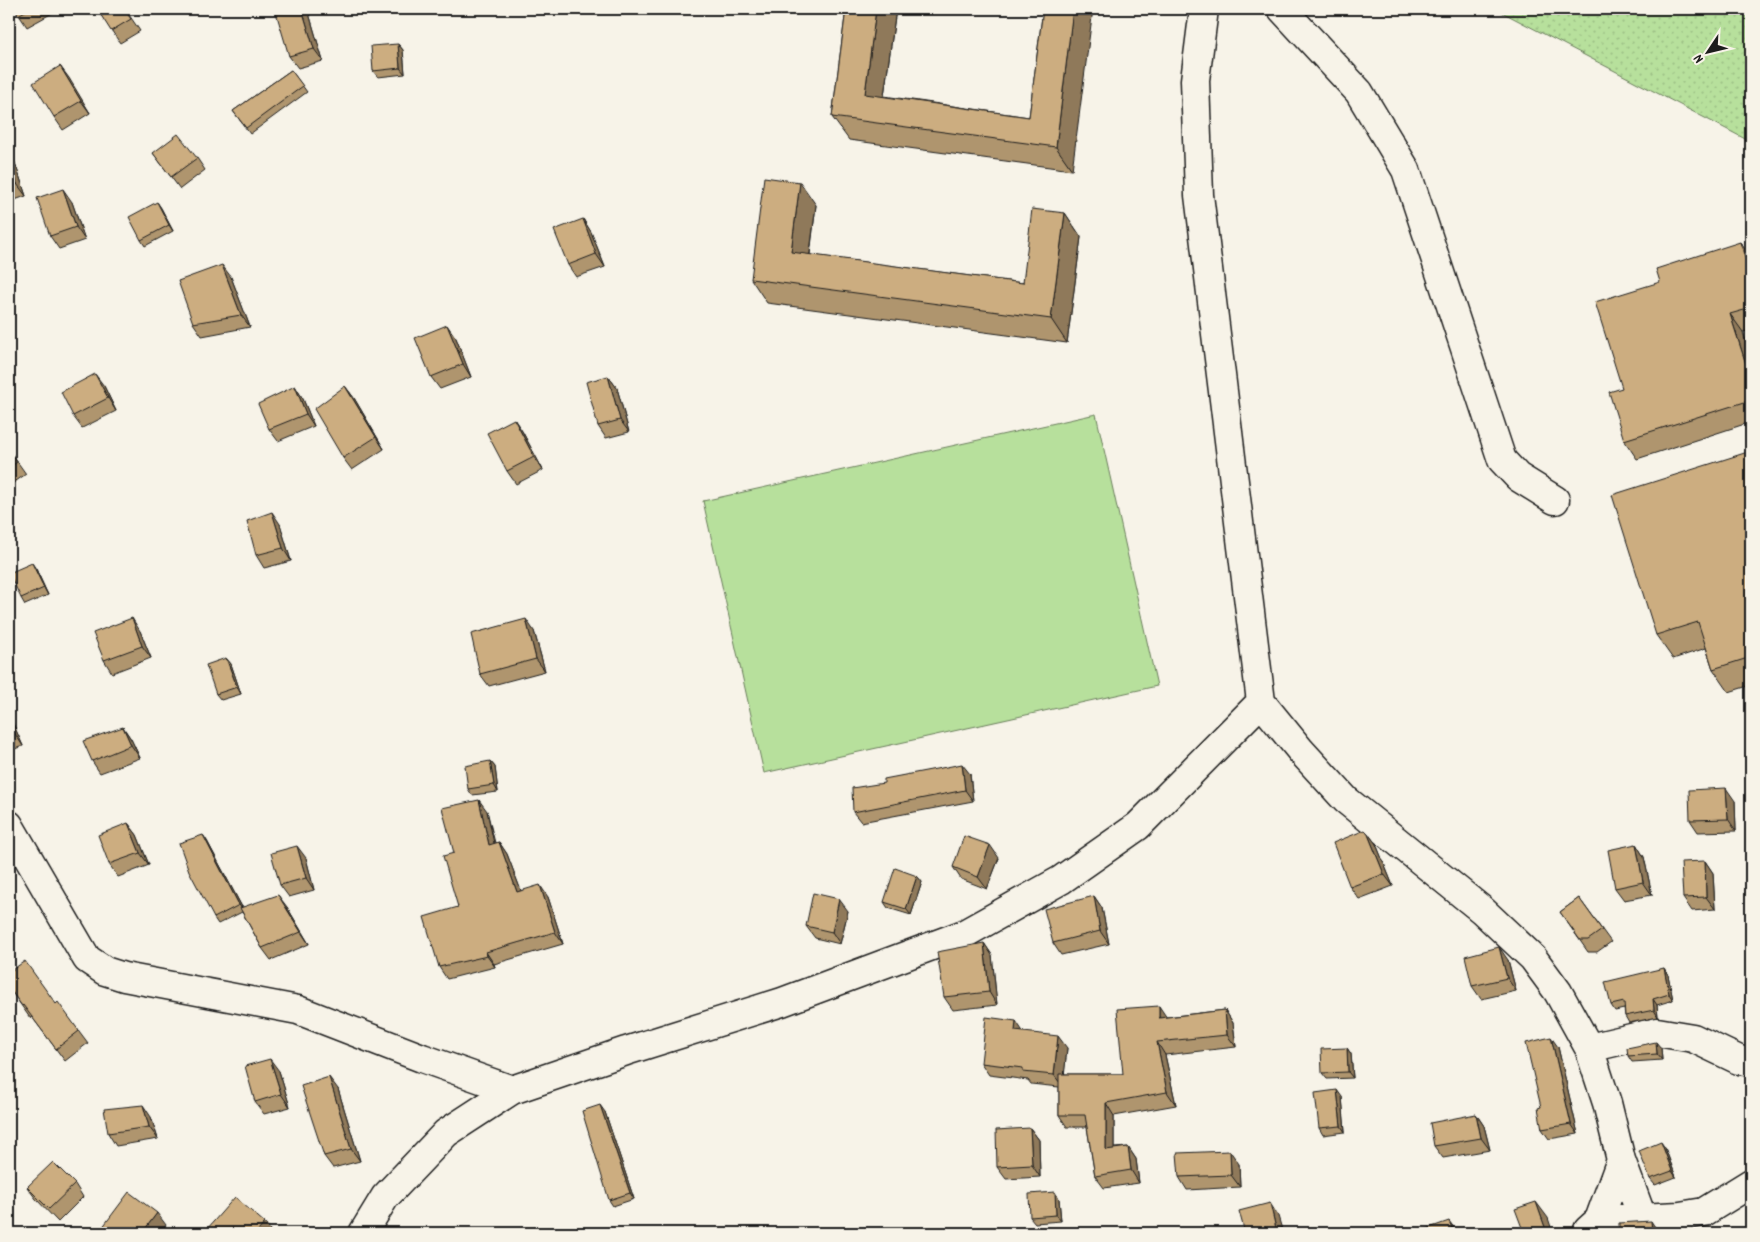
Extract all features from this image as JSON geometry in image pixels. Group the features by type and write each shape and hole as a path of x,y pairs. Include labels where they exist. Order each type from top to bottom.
{"street":[{"path":"1204,9 1195,80 1200,195 1260,702 1301,751 1346,800 1482,910 1533,958 1558,992 1589,1048 1607,1104 1621,1160 1642,1217"},
{"path":"1282,9 1358,92 1406,170 1502,460 1518,478 1555,500"},
{"path":"363,1233 385,1197 446,1133 512,1090 626,1050 782,1002 964,934 1061,880 1138,826 1260,702"},
{"path":"9,825 87,959 105,970 124,976 298,1010 422,1058 512,1090"},
{"path":"1589,1048 1657,1032 1693,1038 1738,1060 1751,1062"},
{"path":"1592,1226 1621,1160"},
{"path":"1592,1226 1642,1217 1680,1216 1704,1212 1751,1183"}],"green space":[{"path":"1496,9 1751,9 1751,142"},
{"path":"1096,414 1157,686 764,773 703,501"}],"building":[{"path":"15,9 29,9 18,15"},
{"path":"97,9 124,9 131,19 111,31"},
{"path":"275,9 302,9 314,49 289,56"},
{"path":"846,9 876,9 865,94 1029,117 1043,9 1073,9 1056,147 832,117"},
{"path":"398,44 400,68 373,71 371,46"},
{"path":"60,66 81,101 54,117 33,83"},
{"path":"291,70 303,86 246,128 233,111"},
{"path":"178,134 197,158 171,177 153,153"},
{"path":"9,159 17,184 9,187"},
{"path":"764,177 800,182 791,252 1023,283 1032,209 1065,213 1051,319 751,279"},
{"path":"63,189 76,227 50,236 37,198"},
{"path":"157,202 169,225 141,240 129,217"},
{"path":"583,219 596,254 568,265 554,230"},
{"path":"1740,242 1751,276 1751,308 1730,314 1751,380 1751,400 1624,440 1609,392 1622,388 1595,302 1660,282 1656,269"},
{"path":"222,265 241,315 193,323 178,281"},
{"path":"447,325 463,364 431,377 415,338"},
{"path":"95,374 108,398 73,416 61,392"},
{"path":"608,376 620,420 598,426 586,382"},
{"path":"295,386 306,414 269,429 258,404"},
{"path":"345,386 376,437 343,458 314,409"},
{"path":"514,419 534,457 507,471 487,433"},
{"path":"9,450 17,462 9,468"},
{"path":"1751,451 1751,657 1713,669 1698,622 1656,635 1612,495"},
{"path":"272,512 283,548 256,555 247,521"},
{"path":"32,563 44,588 21,598 9,573"},
{"path":"132,618 142,646 104,660 93,633"},
{"path":"526,619 536,659 480,674 471,634"},
{"path":"226,658 237,687 216,694 206,665"},
{"path":"9,720 15,734 9,737"},
{"path":"123,727 131,745 92,761 83,741"},
{"path":"490,761 494,785 468,789 465,766"},
{"path":"962,764 965,790 853,812 852,788 884,783 884,779"},
{"path":"1726,788 1728,819 1690,820 1689,790"},
{"path":"479,800 489,845 499,842 517,892 540,885 555,932 486,952 487,956 439,967 424,917 458,907 443,856 454,853 442,808"},
{"path":"128,823 140,853 109,864 98,835"},
{"path":"1365,830 1384,874 1350,887 1333,843"},
{"path":"203,835 239,905 214,918 189,871 179,843"},
{"path":"964,836 990,845 978,877 953,867"},
{"path":"1636,844 1643,882 1615,888 1608,850"},
{"path":"297,846 306,878 280,885 271,853"},
{"path":"1705,861 1706,897 1683,898 1681,862"},
{"path":"895,868 917,876 906,909 884,902"},
{"path":"813,893 839,899 832,932 806,926"},
{"path":"278,895 301,932 262,948 240,908"},
{"path":"1094,896 1100,931 1053,943 1044,909"},
{"path":"1579,898 1602,930 1588,940 1580,940 1560,912"},
{"path":"984,943 989,992 944,997 937,952"},
{"path":"1499,947 1507,978 1472,986 1465,956"},
{"path":"25,961 56,1004 58,1002 79,1031 56,1049 9,988 9,972"},
{"path":"1664,968 1669,994 1653,999 1654,1010 1625,1016 1624,1002 1611,1005 1605,982"},
{"path":"1159,1006 1159,1018 1225,1010 1227,1035 1157,1042 1167,1092 1106,1103 1106,1150 1128,1147 1131,1170 1095,1176 1085,1115 1059,1115 1059,1074 1123,1074 1117,1009"},
{"path":"986,1017 1016,1021 1015,1031 1058,1036 1054,1075 1023,1072 1023,1068 981,1063"},
{"path":"1551,1037 1571,1124 1542,1129 1538,1108 1541,1107 1526,1043"},
{"path":"1656,1042 1657,1054 1628,1056 1627,1048"},
{"path":"1347,1048 1348,1072 1322,1073 1321,1049"},
{"path":"270,1059 281,1094 255,1102 245,1066"},
{"path":"329,1077 351,1149 324,1156 301,1086"},
{"path":"1337,1090 1341,1126 1319,1128 1315,1093"},
{"path":"143,1105 149,1127 108,1133 104,1109"},
{"path":"600,1105 630,1193 609,1200 582,1111"},
{"path":"1476,1114 1481,1138 1434,1146 1430,1123"},
{"path":"1030,1128 1032,1165 997,1167 996,1130"},
{"path":"1661,1142 1672,1171 1650,1179 1639,1151"},
{"path":"1230,1151 1231,1175 1179,1177 1177,1153"},
{"path":"53,1162 75,1184 49,1209 27,1187"},
{"path":"129,1192 157,1213 142,1233 109,1233 102,1228"},
{"path":"1055,1192 1056,1215 1030,1217 1029,1194"},
{"path":"235,1197 265,1223 256,1233 212,1233 207,1229"},
{"path":"1536,1202 1547,1233 1524,1233 1515,1209"},
{"path":"1270,1203 1277,1233 1245,1233 1239,1211"},
{"path":"1449,1221 1454,1233 1415,1233"},
{"path":"1651,1221 1652,1233 1591,1233 1619,1228 1619,1223"}]}
